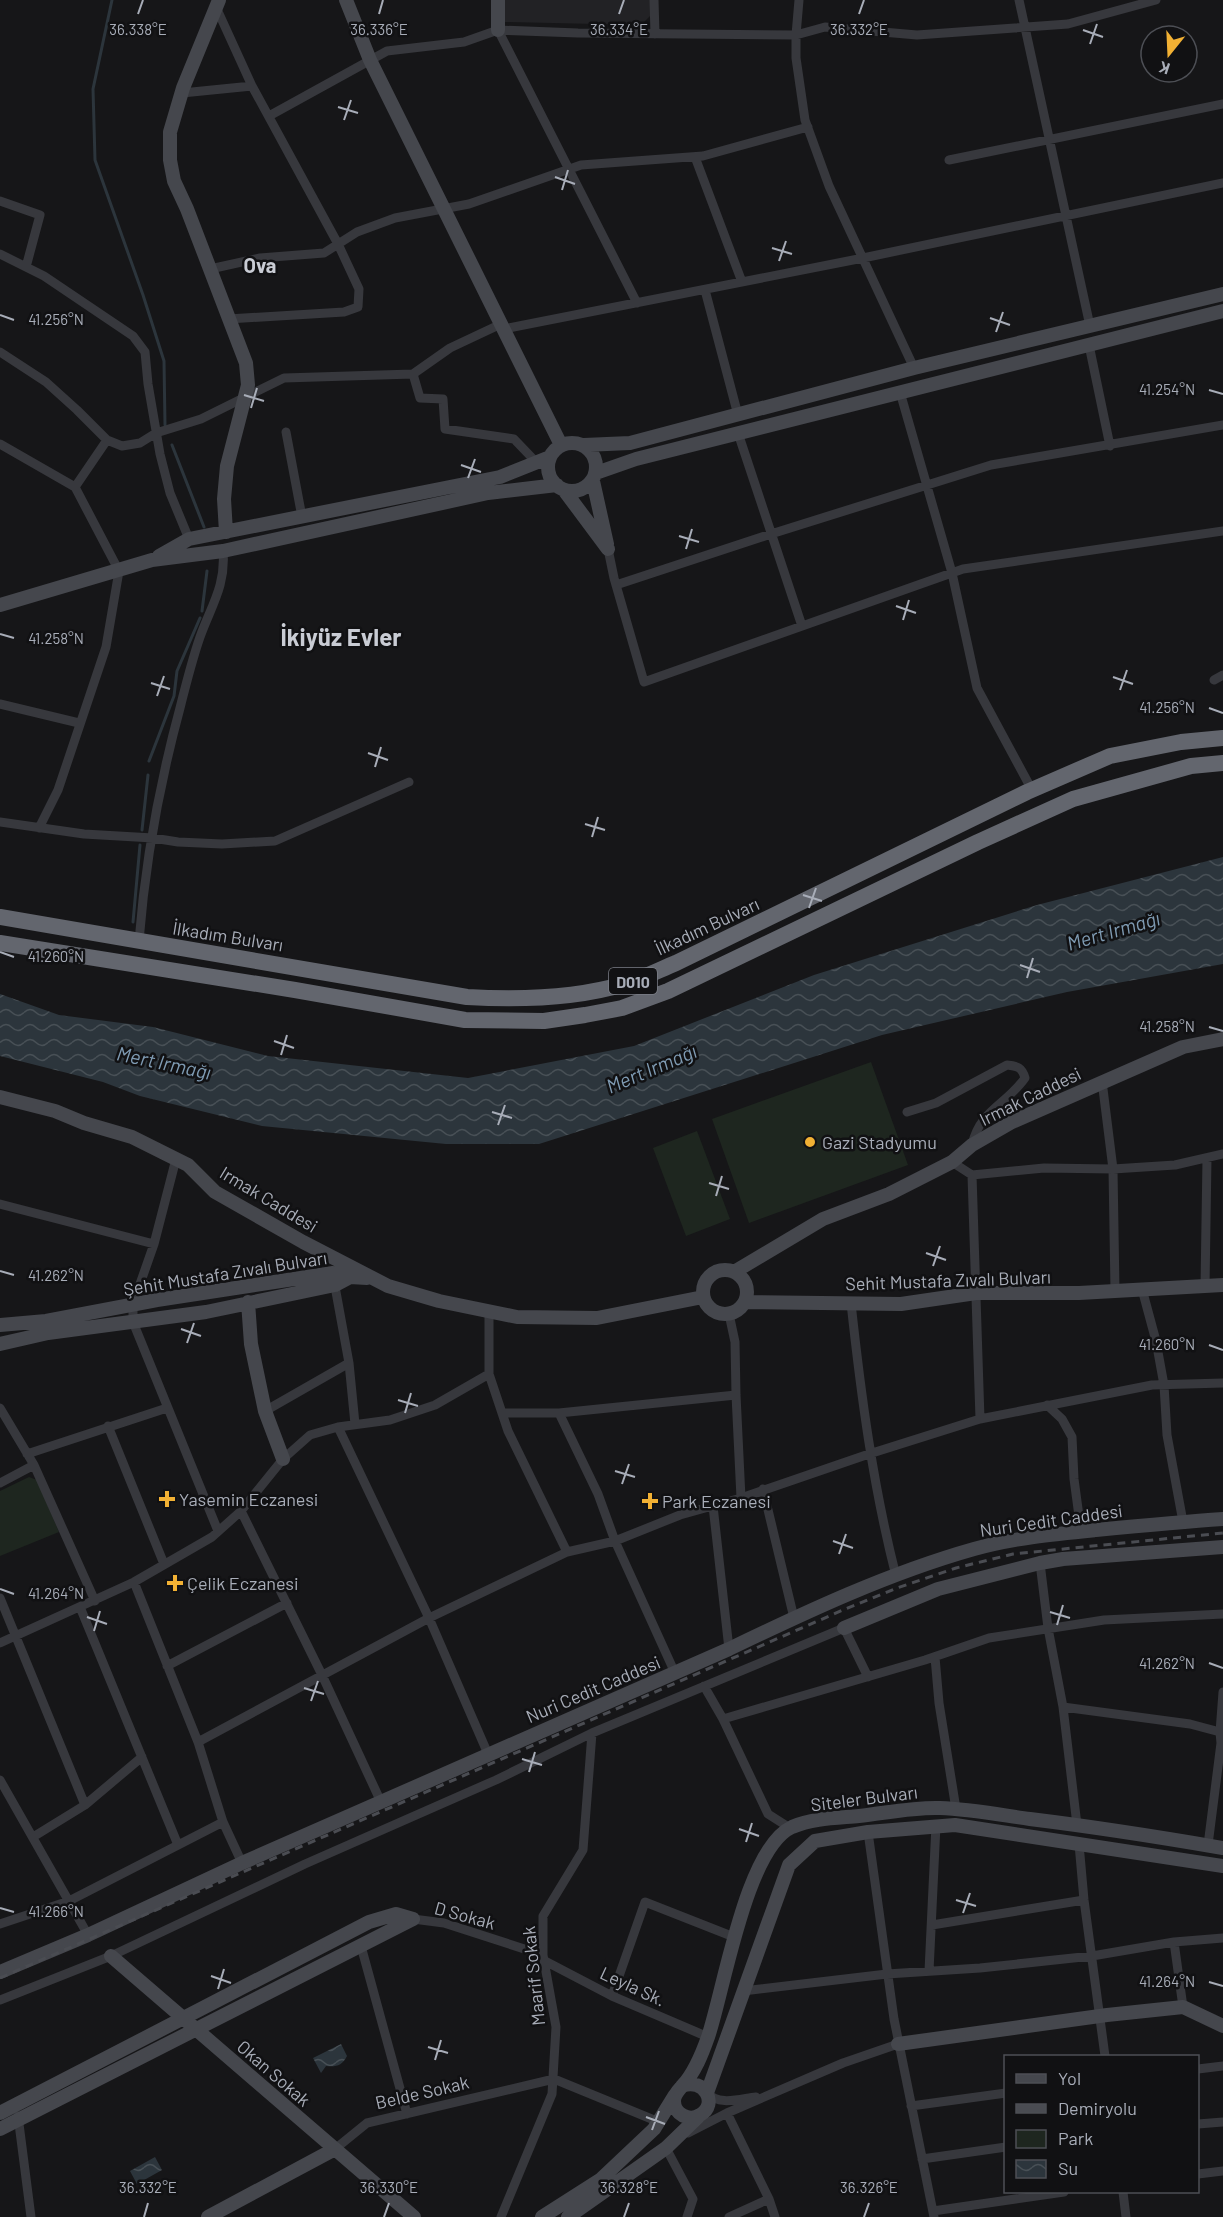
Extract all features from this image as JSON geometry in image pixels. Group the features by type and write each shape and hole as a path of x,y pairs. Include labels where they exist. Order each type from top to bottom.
{"highway":[{"name":"İlkadım Bulvarı","path":"0,917 467,997 514,999 585,992 625,984 676,963 1032,790 1110,756 1181,742 1223,738"},
{"name":"D010","path":"0,943 295,990 465,1020 544,1021 585,1015 622,1008 668,991 978,842 1073,799 1191,766 1223,763"}],"street":[{"path":"346,0 370,60 561,445"},
{"path":"498,0 498,30 637,303"},
{"path":"654,0 655,34"},
{"path":"799,0 795,35 796,58 808,127 829,186 914,368"},
{"path":"1019,0 1090,326"},
{"path":"270,116 387,51 464,42 498,30 754,36 795,35 825,27 917,35 1068,24 1137,2 1156,0"},
{"path":"218,4 252,86 338,244 358,289 358,307 344,312 228,319"},
{"path":"218,4 182,93 170,132 170,160 174,181 246,363 248,385 227,466 224,499 226,532"},
{"path":"182,93 252,86"},
{"path":"949,160 1223,104"},
{"path":"210,269 260,258 324,253 357,232 395,218 469,204 581,165 695,157 808,127"},
{"path":"695,157 742,282"},
{"path":"0,352 46,382 107,440 122,446 140,443 156,434 201,418 284,378 412,374 450,348 502,327 705,290 1223,183"},
{"path":"0,201 40,215 26,267"},
{"path":"0,254 44,276 134,336 146,352 148,384 156,434 170,493 189,538"},
{"path":"705,290 738,415"},
{"path":"152,560 189,538 500,477 543,460 561,445 630,443 914,368 1223,294"},
{"path":"0,605 152,560 223,551 488,494 560,488 580,490 594,477 636,459 1223,311"},
{"path":"1089,345 1110,446"},
{"path":"412,374 420,398 443,399 445,429 514,440 543,460 549,473 608,549"},
{"path":"900,392 952,573 977,688 1032,790"},
{"path":"616,585 991,465 1223,425"},
{"path":"286,432 302,517"},
{"path":"738,433 802,626"},
{"path":"75,487 107,440"},
{"path":"0,444 75,487 118,571 106,647 58,790 39,828"},
{"path":"584,445 595,457 594,477 608,549 644,682 963,569 1223,531"},
{"path":"139,941 143,889 179,709 200,638 221,589 223,551"},
{"path":"1214,680 1223,675"},
{"path":"0,704 79,723"},
{"path":"0,822 84,834 222,844 275,842 409,782"},
{"name":"Irmak Caddesi","path":"734,1272 823,1219 889,1194 952,1162 972,1145 1012,1122 1183,1047 1223,1039"},
{"path":"907,1112 936,1103 1007,1065 1017,1066 1023,1071 1025,1078 1017,1089 997,1105 976,1128 972,1145"},
{"path":"1102,1081 1113,1169 1115,1291"},
{"name":"Irmak Caddesi","path":"0,1097 132,1137 188,1165 215,1192 372,1278 388,1286 419,1295 517,1317 597,1318 703,1297"},
{"path":"952,1162 972,1175 1044,1168 1113,1169 1175,1165 1223,1154"},
{"path":"1205,1287 1207,1158"},
{"path":"176,1159 154,1244 133,1304 133,1322 218,1531"},
{"path":"972,1175 980,1419"},
{"path":"0,1204 154,1244"},
{"path":"721,1271 734,1272 745,1282 746,1302 736,1312 729,1314 710,1309 703,1297 703,1290 709,1277 721,1271"},
{"name":"Şehit Mustafa Zıvalı Bulvarı","path":"0,1325 46,1321 133,1304 350,1277 372,1278"},
{"path":"334,1279 349,1363 355,1424"},
{"name":"Şehit Mustafa Zıvalı Bulvarı","path":"0,1344 48,1333 206,1312 334,1279"},
{"name":"Sehit Mustafa Zıvalı Bulvarı","path":"746,1302 901,1304 976,1293 1079,1293 1223,1285"},
{"path":"1142,1289 1156,1341 1164,1384 1167,1435 1183,1522"},
{"path":"248,1302 251,1344 265,1411 283,1459"},
{"path":"851,1303 869,1454 881,1517 896,1576"},
{"path":"489,1311 489,1374 508,1431 567,1552"},
{"path":"729,1314 735,1342 741,1498"},
{"path":"265,1411 349,1363"},
{"path":"0,1643 134,1582 218,1531 242,1511 283,1459 310,1435 338,1426 390,1420 435,1405 489,1374"},
{"path":"198,1742 429,1618 567,1552 615,1541 680,1515 741,1498 980,1419 1152,1385 1223,1383"},
{"path":"503,1413 559,1413 736,1395"},
{"path":"1047,1405 1062,1419 1072,1437 1074,1479 1081,1531"},
{"path":"0,1408 34,1466 95,1601"},
{"path":"27,1454 167,1408"},
{"path":"559,1413 598,1494 615,1541 675,1673"},
{"path":"108,1426 164,1564"},
{"path":"338,1426 429,1618 488,1754"},
{"path":"0,1483 34,1466"},
{"path":"763,1489 794,1618"},
{"path":"713,1506 729,1649"},
{"path":"242,1511 381,1802"},
{"name":"Nuri Cedit Caddesi","path":"0,1971 88,1935 242,1863 675,1673 794,1618 896,1576 975,1549 1081,1531 1223,1519"},
{"path":"0,2000 111,1956 305,1864 496,1780 592,1733 938,1589 1063,1559 1223,1548"},
{"path":"1040,1563 1048,1628 1063,1707 1077,1824"},
{"path":"134,1582 198,1742 223,1822 242,1863"},
{"path":"0,1598 85,1805"},
{"path":"167,1666 287,1603"},
{"path":"80,1607 178,1845"},
{"path":"723,1719 935,1657 989,1638 1104,1620 1223,1614"},
{"path":"844,1628 868,1677"},
{"path":"935,1657 939,1703 956,1809"},
{"path":"705,1686 768,1814 790,1828"},
{"path":"1208,1845 1221,1743 1223,1692"},
{"path":"1063,1707 1190,1724 1220,1732"},
{"name":"Maarif Sokak","path":"501,2217 537,2135 552,2094 556,2026 544,1958 543,1916 583,1850 592,1733"},
{"path":"33,1837 85,1805 142,1757"},
{"path":"0,1780 88,1935"},
{"name":"Siteler Bulvarı","path":"542,2217 600,2180 659,2122 698,2062 708,2037 750,1887 771,1846 790,1828 811,1821 937,1808 1077,1824 1223,1848"},
{"path":"0,1924 69,1901 223,1822"},
{"path":"929,1971 936,1825"},
{"name":"Siteler Bulvarı","path":"707,2093 789,1865 815,1841 868,1832 955,1825 1223,1866"},
{"path":"868,1832 898,2044 934,2214 1058,2193"},
{"path":"1079,1844 1084,1900 1105,2055"},
{"path":"932,1925 1084,1900"},
{"path":"612,1996 645,1902 734,1938"},
{"path":"0,2113 369,1922 396,1914 413,1919"},
{"path":"0,2129 413,1919"},
{"name":"D Sokak","path":"413,1919 444,1923 544,1958"},
{"path":"743,1991 887,1974 1092,1956 1174,1942 1223,1938"},
{"path":"1174,1942 1183,2007"},
{"path":"361,1946 408,2114"},
{"name":"Okan Sokak","path":"111,1956 414,2217"},
{"name":"Leyla Sk.","path":"544,1958 612,1996 708,2037"},
{"path":"568,2217 698,2126 843,2062 898,2044 1183,2007 1223,2026"},
{"path":"1199,2069 1223,2066"},
{"path":"554,2079 659,2122"},
{"name":"Belde Sokak","path":"208,2217 335,2149 367,2123 554,2079"},
{"path":"698,2116 687,2117 678,2111 674,2101 679,2091 693,2084 699,2085 712,2099 721,2101 764,2096"},
{"path":"666,2148 698,2116 703,2114 708,2104 707,2093"},
{"path":"911,2106 1004,2093"},
{"path":"16,2104 31,2217"},
{"path":"727,2113 769,2199 775,2217"},
{"path":"1199,2124 1223,2122"},
{"path":"922,2159 1004,2147"},
{"path":"666,2148 693,2199 687,2217"},
{"path":"1199,2174 1223,2171"},
{"path":"1124,2193 1126,2217"},
{"path":"729,2217 769,2199"}],"shaded area":[{"path":"505,0 650,0 651,15 641,25 505,22"}],"green space":[{"name":"Gazi Stadyumu","path":"871,1062 908,1165 749,1223 712,1119"},
{"path":"697,1131 730,1219 686,1236 653,1148"},
{"path":"29,1477 37,1480 59,1532 0,1556 0,1491"}],"water":[{"name":"Mert Irmağı","path":"1223,857 1223,964 1067,992 882,1035 539,1144 446,1144 262,1126 140,1096 103,1082 0,1056 0,994 59,1015 153,1027 268,1056 468,1078 634,1046 814,975 1037,905"},
{"path":"341,2044 347,2056 343,2062 326,2066 321,2073 313,2058"},
{"path":"155,2157 162,2170 137,2184 130,2171"}],"waterway":[{"path":"112,0 93,89 95,160 164,361 165,425"},
{"path":"172,445 204,527"},
{"path":"202,611 207,571"},
{"path":"149,761 174,696 177,671 200,618"},
{"path":"142,830 148,775"},
{"path":"133,922 140,845"}],"railway":[{"path":"0,1978 897,1588 956,1568 1013,1554 1223,1533"}],"place":[{"name":"Gazi Stadyumu","path":"810,1142"},
{"name":"Yasemin Eczanesi","path":"167,1499"},
{"name":"Park Eczanesi","path":"650,1501"},
{"name":"Çelik Eczanesi","path":"175,1583"}],"district":[{"name":"Ova","path":"260,265"},
{"name":"İkiyüz Evler","path":"341,636"}]}
